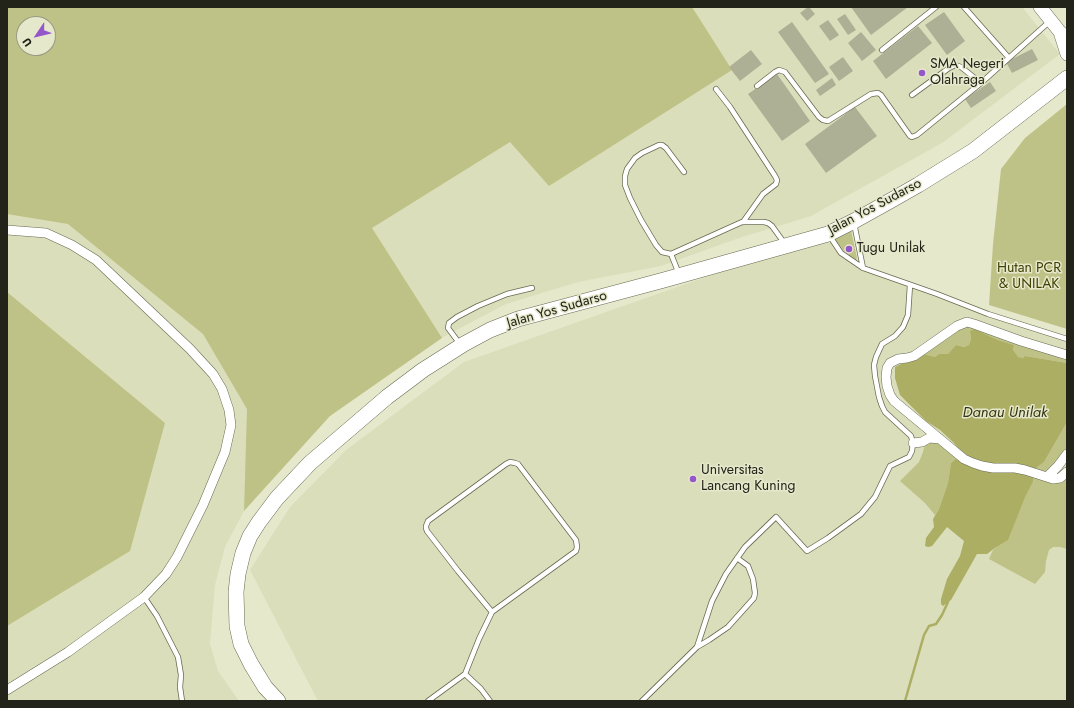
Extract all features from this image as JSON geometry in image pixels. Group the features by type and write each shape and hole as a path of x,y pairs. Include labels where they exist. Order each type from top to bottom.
{"main road":[{"name":"Jalan Yos Sudarso","path":"278,701 265,687 251,664 241,644 236,626 236,592 238,574 243,554 250,536 258,522 277,498 310,463 387,397 423,370 461,345 490,330 518,319 680,276 828,234 854,222 918,185 972,151 1067,78"}],"street":[{"path":"1040,7 1063,35 1067,54"},
{"path":"7,230 46,233 72,245 96,260 190,349 213,374 222,389 229,410 231,425 225,452 203,505 166,574 144,597 68,652 7,690"},
{"path":"1067,355 967,322 957,326 914,356 893,361 886,368 887,386 890,395 894,400 957,454 982,466 993,468 1015,468 1053,479 1060,478 1067,472"},
{"path":"913,443 922,442 929,438 940,439"},
{"path":"1047,477 1067,454"}],"lane":[{"path":"882,50 936,7"},
{"path":"964,7 1009,58"},
{"path":"757,86 775,72 785,72 819,117 828,121 871,94 878,93 912,137 917,135 981,83 1051,21"},
{"path":"912,95 955,65 961,67 981,83"},
{"path":"716,89 777,180 776,184 763,194 743,222"},
{"path":"684,172 666,148 659,145 654,146 635,158 627,169 625,176 625,185 630,198 652,239 662,252 671,254 743,222 768,223 786,245"},
{"path":"854,222 863,268"},
{"path":"828,234 841,253 863,268 988,314 1067,339"},
{"path":"671,254 680,276"},
{"path":"697,647 712,600 726,574 745,547 776,517 807,550 828,538 861,514 875,497 890,466 909,457 912,451 913,443 911,436 885,412 879,397 874,365 879,348 882,344 900,332 906,321 908,315 910,285"},
{"path":"461,345 448,328 449,323 457,317 485,303 507,294 532,288"},
{"path":"428,701 465,674 492,612 576,551 576,540 518,464 510,462 428,521 426,526 427,531 492,612"},
{"path":"642,701 697,647 728,627 754,598 755,592 753,579 748,566 737,558"},
{"path":"144,597 157,616 178,657 181,675 180,687 182,701"},
{"path":"465,674 481,689 490,701"}],"shaded area":[{"path":"7,7 1022,7 1060,54 942,143 811,216 739,238 661,266 578,282 506,304 432,343 330,416 300,444 244,511 225,547 215,585 210,644 218,671 239,701 7,701"},
{"name":"Universitas Lancang Kuning","path":"828,234 841,253 863,268 1067,339 1067,701 318,701 250,570 290,507 346,450 464,362"}],"green space":[{"path":"7,7 692,7 732,70 549,186 510,142 372,228 442,338 330,416 244,511 247,409 203,334 68,224 7,214"},
{"name":"Hutan PCR & UNILAK","path":"1067,104 1067,329 989,305 993,244 1001,169 1025,138"},
{"path":"851,230 857,258 856,261 843,250 835,240 837,237"},
{"path":"7,292 165,423 130,551 7,626"},
{"path":"971,325 1067,357 1067,363 1025,356 1023,358 1017,357 1013,350 1014,345 998,340 974,329 970,331 971,339 969,345 964,347 956,345 948,354 939,354 935,357 923,353 955,331"},
{"path":"1067,422 1067,451 1052,468 1042,474 1036,470 1036,468 1044,462"},
{"path":"934,439 958,457 951,463 948,483 939,509 935,515 925,503 900,481 919,462 925,444"},
{"path":"1035,476 1067,476 1067,549 1053,547 1049,550 1045,572 1035,584 989,559"}],"water":[{"name":"Danau Unilak","path":"974,329 998,340 1014,345 1013,350 1018,357 1023,358 1025,356 1067,363 1067,422 1044,462 1036,468 1033,482 1025,497 1008,540 987,554 977,554 951,600 943,606 941,604 941,599 947,579 960,556 964,541 947,527 932,546 925,546 926,538 934,527 933,519 939,509 948,483 951,463 957,458 959,449 940,430 926,421 900,395 895,378 895,367 911,362 924,354 935,357 939,354 948,354 956,345 964,347 969,345 971,339 970,331"}],"building":[{"path":"808,7 815,14 807,21 800,13"},
{"path":"851,7 908,7 871,35"},
{"path":"944,12 965,41 947,55 925,25"},
{"path":"845,14 856,30 848,35 837,19"},
{"path":"828,20 839,35 830,41 819,26"},
{"path":"792,22 829,74 815,83 778,32"},
{"path":"918,26 932,43 886,79 873,61"},
{"path":"861,32 876,50 862,61 848,43"},
{"path":"1032,49 1038,60 1012,73 1006,62"},
{"path":"751,50 762,64 740,81 729,67"},
{"path":"843,57 853,71 839,81 829,67"},
{"path":"777,74 810,121 782,141 748,94"},
{"path":"832,78 836,85 820,96 816,90"},
{"path":"990,82 996,91 971,108 965,99"},
{"path":"855,107 877,136 826,173 805,144"}],"waterway":[{"path":"905,701 924,635 929,626 936,624 948,602"}],"place":[{"name":"SMA Negeri Olahraga","path":"922,73"},
{"name":"Tugu Unilak","path":"849,249"},
{"name":"Universitas Lancang Kuning","path":"693,479"}]}
